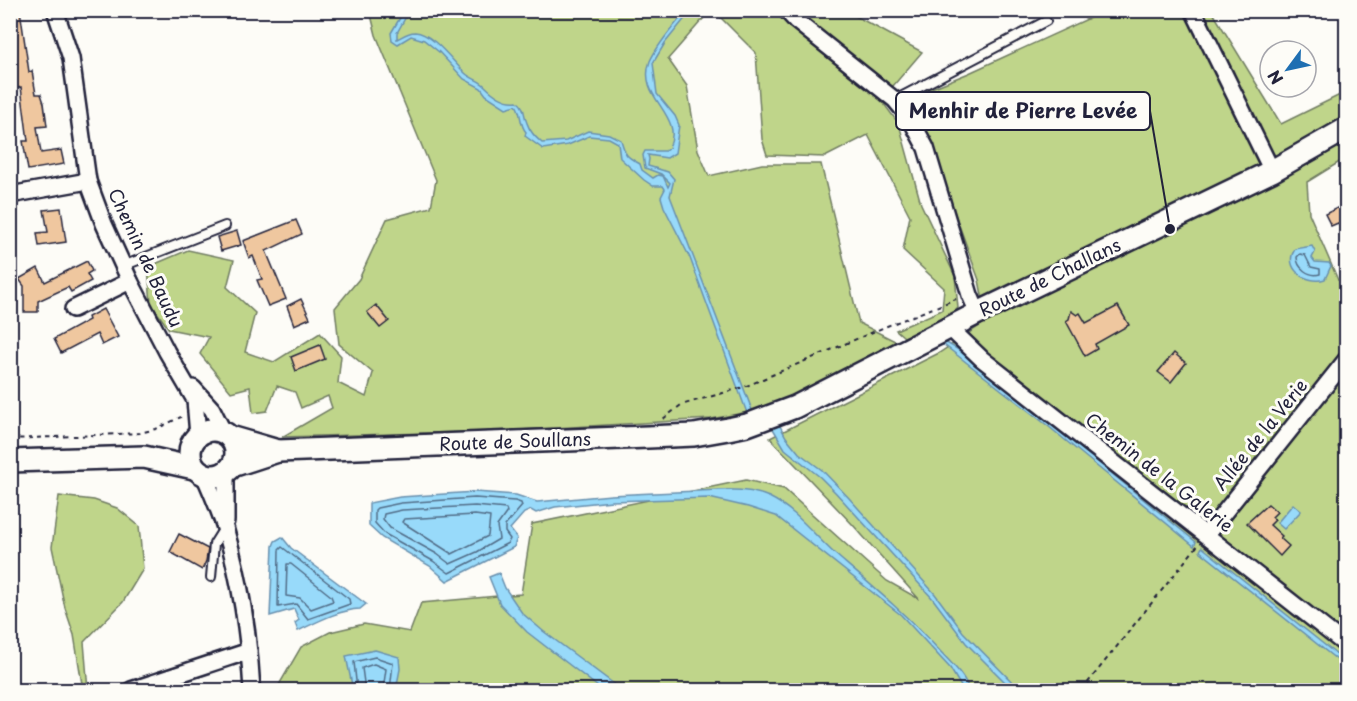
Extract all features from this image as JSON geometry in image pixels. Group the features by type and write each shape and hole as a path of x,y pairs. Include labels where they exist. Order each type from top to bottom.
{"main road":[{"name":"Route de Challans","path":"751,423 795,407 952,327 974,304 1272,171 1347,129"},
{"name":"Route de Soullans","path":"229,469 278,451 694,435 751,423"},
{"path":"10,461 144,456 195,438 210,430 227,435 236,451 229,469 215,477 144,456"},
{"name":"Route de Soullans","path":"227,435 278,451"},
{"path":"195,438 189,453 199,471"}],"street":[{"name":"Chemin de Baudu","path":"55,10 71,58 88,181 123,266 167,352 195,400 197,414 195,438"},
{"path":"786,10 796,21 895,100 910,118 926,148 974,304"},
{"path":"1193,10 1272,171"},
{"path":"10,195 88,181"},
{"path":"73,309 130,280"},
{"name":"Chemin de la Galerie","path":"952,327 960,339 982,359 1347,645"},
{"name":"Allée de la Verie","path":"1206,534 1347,360"},
{"name":"Chemin de Baudu","path":"183,377 212,409 227,435"},
{"path":"225,528 229,469"},
{"path":"199,471 225,528 241,590 252,690"},
{"path":"131,690 249,651"}],"lane":[{"path":"895,100 1046,21"},
{"path":"123,266 225,226"},
{"path":"211,577 214,544 225,528"}],"path":[{"path":"660,422 681,405 744,387 937,305 974,304"},
{"path":"10,439 140,433 156,429 184,416 197,414"},
{"path":"1082,690 1206,534"}],"green space":[{"path":"1107,10 1212,11 1258,86 1258,99 1266,99 1281,124 1346,92 1346,158 1307,182 1309,213 1338,280 1346,277 1346,436 1338,447 1346,460 1346,690 276,690 301,647 330,632 364,624 410,632 421,603 521,594 532,524 746,480 784,489 887,581 919,599 853,525 770,438 939,353 987,321 979,280 912,96 969,73"},
{"path":"370,11 710,11 668,59 687,86 698,150 709,176 762,164 821,164 859,323 899,343 765,409 711,419 502,431 282,437 332,408 328,396 301,408 295,392 277,386 267,411 253,413 250,387 231,392 200,354 209,337 169,329 151,304 148,267 188,250 234,260 227,287 255,313 245,352 274,362 320,333 341,356 338,383 366,397 373,373 339,344 335,308 359,279 387,219 431,207 436,180 376,35"},
{"path":"714,11 850,11 922,52 881,100 899,124 921,204 955,276 958,308 945,322 904,337 896,330 942,310 944,288 903,250 910,216 868,135 825,157 767,155 762,139 756,53"},
{"path":"59,496 94,500 117,508 139,526 143,569 123,602 84,642 88,690 83,690 74,635 65,608 52,547"}],"water":[{"path":"404,11 409,11 397,33 397,39 415,32 429,37 467,75 481,82 500,98 517,101 523,109 530,129 542,143 566,141 588,131 609,134 621,140 627,155 640,164 642,170 653,178 658,175 663,176 645,168 643,155 645,151 665,151 669,148 672,136 671,125 654,96 647,74 653,54 662,41 686,11 691,11 665,43 653,63 657,94 675,116 679,125 675,153 667,158 648,155 648,166 668,172 674,179 670,196 752,410 747,413 690,258 664,207 661,197 665,189 663,186 653,186 644,180 620,158 618,143 609,138 589,136 568,145 543,149 525,136 526,132 516,105 506,108 486,95 481,88 464,79 439,52 424,40 411,36 398,44 392,40 391,33"},
{"path":"1312,246 1315,252 1312,258 1315,262 1329,263 1331,266 1325,279 1311,280 1304,277 1298,273 1292,263 1295,249"},
{"path":"945,342 964,353 1196,542 1194,546 1048,426 944,345 779,424 799,453 822,470 849,498 935,594 963,632 1020,690 1013,690 966,643 933,599 836,493 785,449 772,427 757,434 755,431"},
{"path":"719,490 757,493 779,502 788,509 927,637 961,674 969,690 963,690 950,668 901,615 776,516 748,507 709,498 612,501 555,507 536,513 531,510 524,513 510,529 517,538 514,547 447,581 430,566 382,538 369,526 369,503 400,497 475,492 516,495 537,502 611,495"},
{"path":"1293,504 1301,511 1284,529 1277,523"},
{"path":"282,537 291,548 366,604 360,609 336,614 298,631 295,623 299,620 294,609 270,616 273,546 275,541"},
{"path":"1202,547 1346,662 1346,667 1200,551"},
{"path":"499,573 505,588 522,613 622,690 602,690 527,632 500,604 489,577"},
{"path":"375,650 399,657 400,669 396,690 353,690 346,656"}],"building":[{"path":"10,10 20,10 29,72 32,71 36,94 41,94 44,103 47,126 37,127 41,153 61,150 64,164 28,170 23,141 28,141 21,87 15,89 14,83 10,83"},
{"path":"1347,203 1347,240 1338,223 1331,226 1325,214"},
{"path":"61,208 66,242 39,246 37,233 48,232 44,210"},
{"path":"296,220 302,234 266,251 286,299 268,306 257,280 262,279 253,256 249,258 243,241"},
{"path":"237,231 241,245 221,251 217,237"},
{"path":"87,261 92,271 87,274 91,281 71,292 68,287 38,301 38,312 24,312 24,286 19,279 38,268 45,282"},
{"path":"301,299 310,318 294,325 287,306"},
{"path":"376,305 389,321 380,328 367,312"},
{"path":"1118,306 1129,325 1095,344 1097,349 1085,356 1066,321 1071,311 1077,315 1080,313 1086,323"},
{"path":"103,309 118,337 102,345 97,334 61,353 54,339 89,320 88,317"},
{"path":"320,345 325,359 296,371 291,357"},
{"path":"1174,353 1186,363 1171,382 1158,372"},
{"path":"1268,504 1277,512 1272,517 1275,520 1270,525 1289,546 1280,556 1247,523"},
{"path":"179,534 208,549 202,570 170,552"}],"place":[{"name":"Menhir de Pierre Levée","path":"1170,229"}]}
